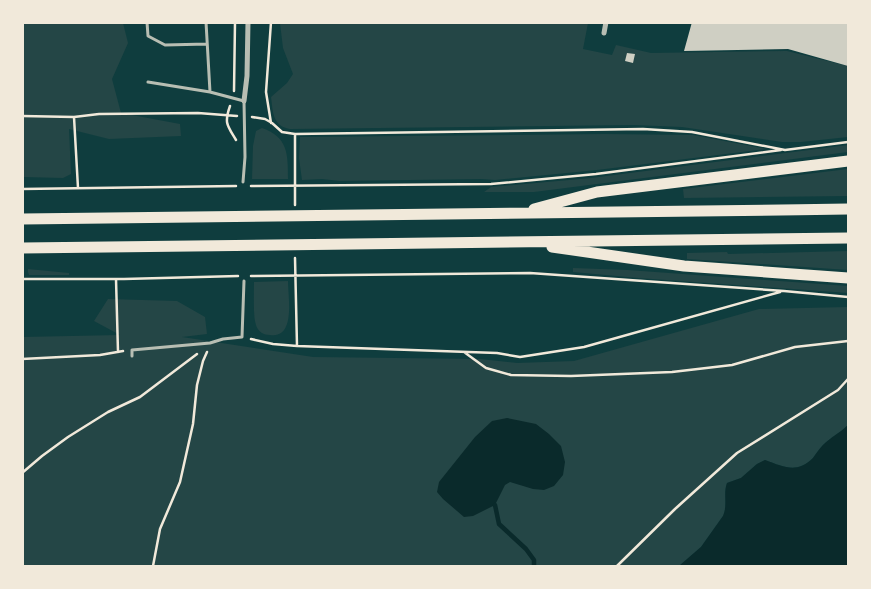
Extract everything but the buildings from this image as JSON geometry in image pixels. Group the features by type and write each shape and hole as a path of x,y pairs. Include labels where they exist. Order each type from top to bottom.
{"highway":[{"path":"517,213 597,192 848,161"},
{"path":"22,219 848,209"},
{"path":"22,248 848,238"},
{"path":"518,242 684,266 848,278"}],"street":[{"path":"244,101 247,76 248,22"},
{"path":"604,33 606,22"}],"lane":[{"path":"147,22 148,36 165,45 207,44"},
{"path":"206,22 210,92"},
{"path":"148,82 210,92 244,101 243,182"},
{"path":"132,356 132,350 210,343 223,339 242,337 244,281"}],"path":[{"path":"271,22 266,92 272,123"},
{"path":"22,116 74,117 99,114 188,113 244,116 265,119 282,132 295,134 643,129 692,132 785,150"},
{"path":"74,117 78,188"},
{"path":"295,134 295,180"},
{"path":"322,186 491,184 596,174 848,142"},
{"path":"22,189 178,187"},
{"path":"324,275 530,273 848,297"},
{"path":"22,280 179,277"},
{"path":"116,279 118,352"},
{"path":"295,280 297,346"},
{"path":"242,337 273,344 297,346 497,353 520,356 584,347 784,291"},
{"path":"464,352 486,368 510,375 580,376 672,372 732,366 795,347 848,341"},
{"path":"22,473 68,437 108,412 140,397 210,343"},
{"path":"153,566 160,529 180,482 193,424 197,385 210,343"},
{"path":"22,359 100,355 132,350"},
{"path":"617,566 737,452 838,390 848,379"}],"shaded area":[{"path":"23,23 123,23 128,43 112,79 121,113 180,124 181,136 109,139 69,129 71,174 63,178 23,177"},
{"path":"280,23 588,23 583,49 612,55 616,45 651,53 787,51 848,66 848,137 782,142 682,127 634,125 290,129 280,125 274,117 271,97 287,83 293,74 283,48"},
{"path":"262,128 277,136 282,142 287,154 288,179 252,179 253,146 256,131"},
{"path":"693,135 766,149 597,170 495,180 302,180 299,158 300,137"},
{"path":"848,145 848,152 534,192 484,192 491,187 591,178"},
{"path":"848,169 848,196 684,198 683,189"},
{"path":"848,251 848,270 687,259 687,253 727,252 728,254"},
{"path":"573,268 628,270 848,286 848,293 638,278 573,272"},
{"path":"28,269 69,273 69,275 29,275"},
{"path":"288,281 289,316 287,324 284,330 278,334 263,334 258,330 255,321 254,282"},
{"path":"108,299 177,301 205,317 207,334 182,337 313,357 480,359 517,363 574,361 759,309 848,307 848,425 826,442 813,458 801,466 796,468 784,467 765,460 757,464 741,478 727,483 723,516 701,547 679,566 23,566 22,337 120,335 94,321"},
{"path":"507,418 536,424 561,446 565,462 563,475 554,486 544,490 533,489 510,482 505,485 495,505 473,516 464,517 437,492 439,482 475,437 492,421"},
{"path":"848,425 848,566 679,566 701,547 723,516 727,483 741,478 757,464 765,460 790,468 801,466 813,458 826,442"}],"waterway":[{"path":"495,505 499,524 526,549 534,560 534,566"}]}
